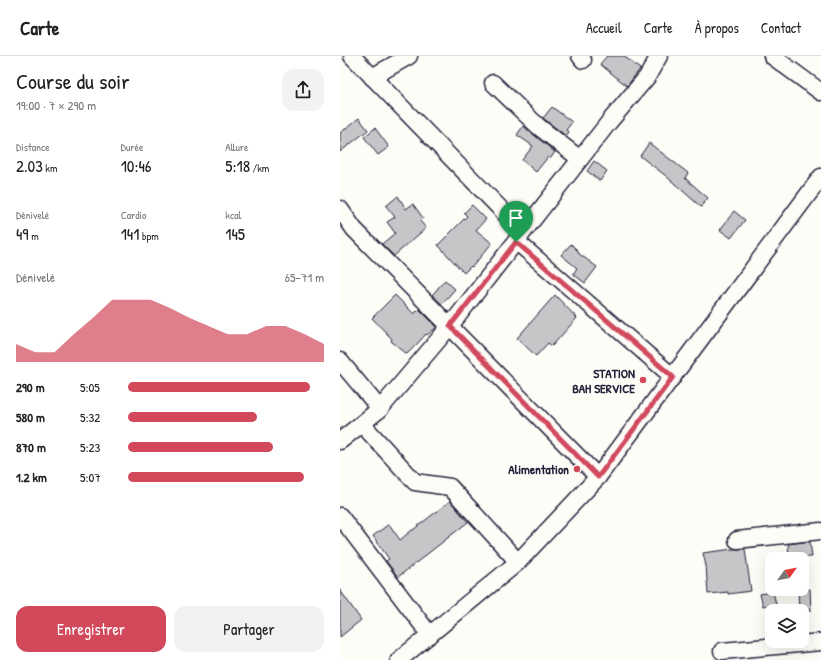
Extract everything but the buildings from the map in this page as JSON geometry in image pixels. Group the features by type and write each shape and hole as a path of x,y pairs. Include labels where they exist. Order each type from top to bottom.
{"street":[{"path":"352,56 520,237 673,377"},
{"path":"372,77 409,56"},
{"path":"340,441 380,409 450,326 580,159 647,77 659,56"},
{"path":"772,56 821,92"},
{"path":"493,83 539,127 580,159"},
{"path":"399,660 518,562 598,477 821,177"},
{"path":"340,209 354,228 598,477"},
{"path":"340,361 380,409"},
{"path":"362,424 415,482 450,487 518,562"},
{"path":"340,516 430,635"},
{"path":"737,540 821,531"},
{"path":"722,651 821,642"}],"place":[{"name":"STATION BAH SERVICE","path":"643,380"},
{"name":"Alimentation","path":"577,469"}],"route":[{"path":"516,242 673,377 598,477 450,326 516,242"}]}
